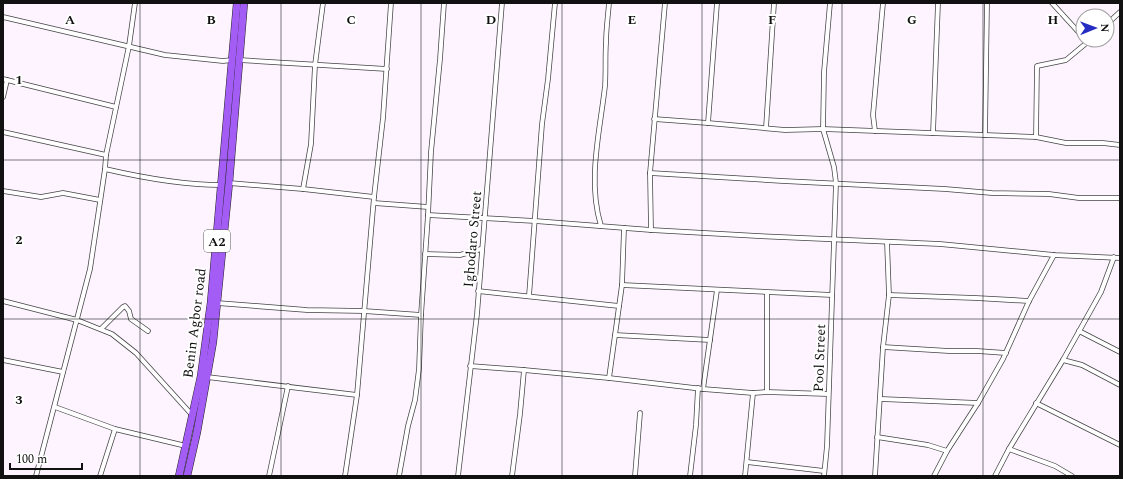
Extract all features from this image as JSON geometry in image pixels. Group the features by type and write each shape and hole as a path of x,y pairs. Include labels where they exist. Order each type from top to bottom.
{"highway":[{"name":"Benin Agbor road","path":"236,60 237,3"},
{"name":"Benin Agbor road","path":"187,476 208,377 216,303 236,60 244,3"},
{"name":"Benin Agbor road","path":"179,476 201,376 225,184"}],"street":[{"path":"36,476 78,320 90,269 106,169 106,155 129,46 135,3"},
{"path":"303,189 311,144 316,65 323,3"},
{"path":"345,476 358,395 374,197 383,118 391,3"},
{"path":"399,476 408,426 415,400 419,369 431,152 444,3"},
{"name":"Ighodaro Street","path":"458,476 485,218 502,3"},
{"path":"529,296 542,124 555,3"},
{"path":"601,226 597,212 596,152 605,84 609,3"},
{"path":"651,230 650,173 665,3"},
{"path":"708,122 717,3"},
{"path":"766,128 774,3"},
{"name":"Pool Street","path":"824,476 835,240 836,184 834,167 823,129 824,72 830,3"},
{"path":"875,131 874,115 883,3"},
{"path":"933,133 938,3"},
{"path":"985,135 987,3"},
{"path":"1052,3 1075,28"},
{"path":"3,17 165,55 223,61 236,60 386,69"},
{"path":"1036,136 1037,66 1039,64 1064,61 1080,48"},
{"path":"3,97 5,79 116,107"},
{"path":"654,119 708,122 785,130 823,129 1036,136 1066,143 1103,143 1120,145"},
{"path":"3,132 106,155"},
{"path":"106,169 144,178 198,185 225,184 303,189 374,197"},
{"path":"650,173 945,189 992,193 1049,194 1079,198 1120,198"},
{"path":"3,191 41,197 64,192 100,200"},
{"path":"374,203 428,207"},
{"path":"428,215 651,230 990,248 1054,255 1120,258"},
{"path":"609,378 622,285 624,228"},
{"path":"875,476 881,399 883,347 888,295 887,242"},
{"path":"425,254 460,255 481,249"},
{"path":"934,476 947,451 978,403 1006,353 1030,301 1054,255"},
{"path":"995,476 1009,449 1063,360 1101,292 1114,258"},
{"path":"622,285 832,295"},
{"path":"703,389 717,290"},
{"path":"478,291 619,306"},
{"path":"767,392 768,292"},
{"path":"888,295 1030,301"},
{"path":"3,301 78,320 112,334 136,353 193,416"},
{"path":"216,303 307,310 364,311 421,315"},
{"path":"101,329 125,306 129,311 130,318 148,331"},
{"path":"1079,331 1120,352"},
{"path":"615,335 710,340"},
{"path":"883,347 1006,353"},
{"path":"3,360 63,372"},
{"path":"1063,360 1082,365 1120,385"},
{"path":"470,366 609,378 703,389 753,393 828,394"},
{"path":"512,476 524,370"},
{"path":"208,377 358,395"},
{"path":"269,476 288,386"},
{"path":"690,476 696,424 698,388"},
{"path":"745,476 753,393"},
{"path":"881,399 978,403"},
{"path":"1036,403 1120,445"},
{"path":"54,407 115,429 186,446"},
{"path":"635,476 640,413"},
{"path":"100,476 115,429"},
{"path":"877,437 928,445 947,451"},
{"path":"1009,449 1055,466 1072,476"},
{"path":"747,462 824,471"}]}
